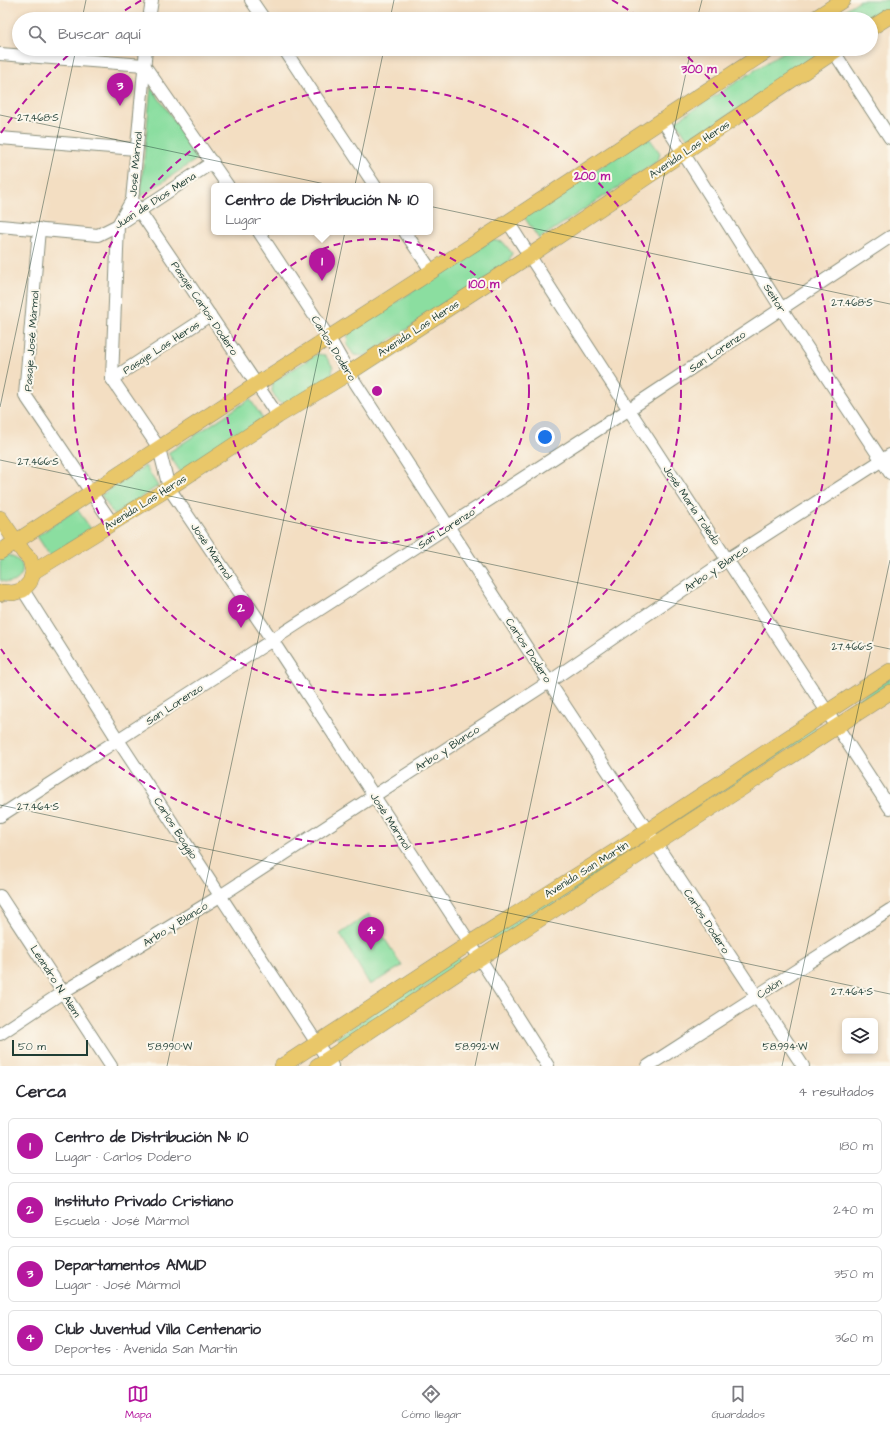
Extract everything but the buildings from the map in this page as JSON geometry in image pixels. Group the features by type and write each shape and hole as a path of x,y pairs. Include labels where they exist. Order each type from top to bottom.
{"main road":[{"path":"825,12 843,0"},
{"path":"878,24 890,16"},
{"path":"2,550 20,547 91,492 432,272 760,56"},
{"name":"Avenida Las Heras","path":"1,592 13,593 28,581 112,524 529,256 826,56"},
{"path":"0,518 30,559 32,565 28,581"},
{"name":"Avenida San Martín","path":"282,1066 890,672"},
{"name":"Avenida San Martín","path":"325,1064 480,958 890,692"}],"street":[{"path":"150,12 152,0"},
{"path":"251,0 259,12"},
{"path":"0,54 12,55"},
{"path":"26,56 144,65"},
{"path":"145,56 144,65 226,183"},
{"path":"289,56 373,183"},
{"path":"839,56 890,138"},
{"name":"José Mármol","path":"136,205 136,149 144,65"},
{"name":"Seitor","path":"663,121 781,308 886,458 890,473"},
{"path":"0,138 136,149"},
{"name":"Juan de Dios Mena","path":"0,226 98,235 118,225 136,205 212,162"},
{"name":"Pasaje Carlos Dodero","path":"136,205 278,416"},
{"name":"José María Toledo","path":"508,222 628,410 890,808"},
{"path":"112,379 118,225"},
{"name":"Pasaje José Mármol","path":"39,229 25,395 112,524"},
{"name":"Carlos Dodero","path":"261,235 329,338 349,373 549,682 803,1066"},
{"path":"407,235 432,272"},
{"name":"San Lorenzo","path":"0,816 628,410 890,237"},
{"name":"Pasaje Las Heras","path":"112,379 210,315"},
{"name":"José Mármol","path":"112,379 159,448 169,488 272,640 480,958 548,1066"},
{"name":"Arbo y Blanco","path":"0,1034 63,992 220,896 374,796 549,682 728,560 886,458"},
{"name":"Carlos Boggio","path":"28,581 118,740 316,1043 325,1064"},
{"name":"Leandro N. Alem","path":"0,896 111,1066"},
{"name":"Colón","path":"648,1066 890,910"}],"green space":[{"path":"860,0 890,0 890,8 878,16 878,12 842,12"},
{"path":"777,56 819,56 689,141 676,121"},
{"path":"151,87 200,157 140,197"},
{"path":"650,139 660,153 658,161 539,239 524,217 640,141"},
{"path":"492,240 503,242 512,253 508,265 365,356 354,355 347,345 348,333"},
{"path":"317,354 325,355 333,367 332,375 287,403 278,402 272,391 273,382"},
{"path":"250,399 263,419 181,473 168,453"},
{"path":"145,466 158,486 114,515 101,495"},
{"path":"77,509 91,529 50,556 37,536"},
{"path":"5,555 14,557 20,561 22,572 19,578 15,581 8,582 0,580 0,558"},
{"path":"890,678 890,686 851,711 847,706"},
{"path":"813,725 817,730 673,827 669,821"},
{"path":"634,844 638,850 496,943 491,937"},
{"path":"369,914 402,966 370,985 340,934"},
{"path":"457,956 462,963 341,1044 337,1037"}],"place":[{"name":"Departamentos AMUD","path":"120,106"},
{"name":"Centro de Distribución Nº 10","path":"322,281"},
{"name":"Instituto Privado Cristiano","path":"241,628"},
{"name":"Club Juventud Villa Centenario","path":"371,950"}]}
